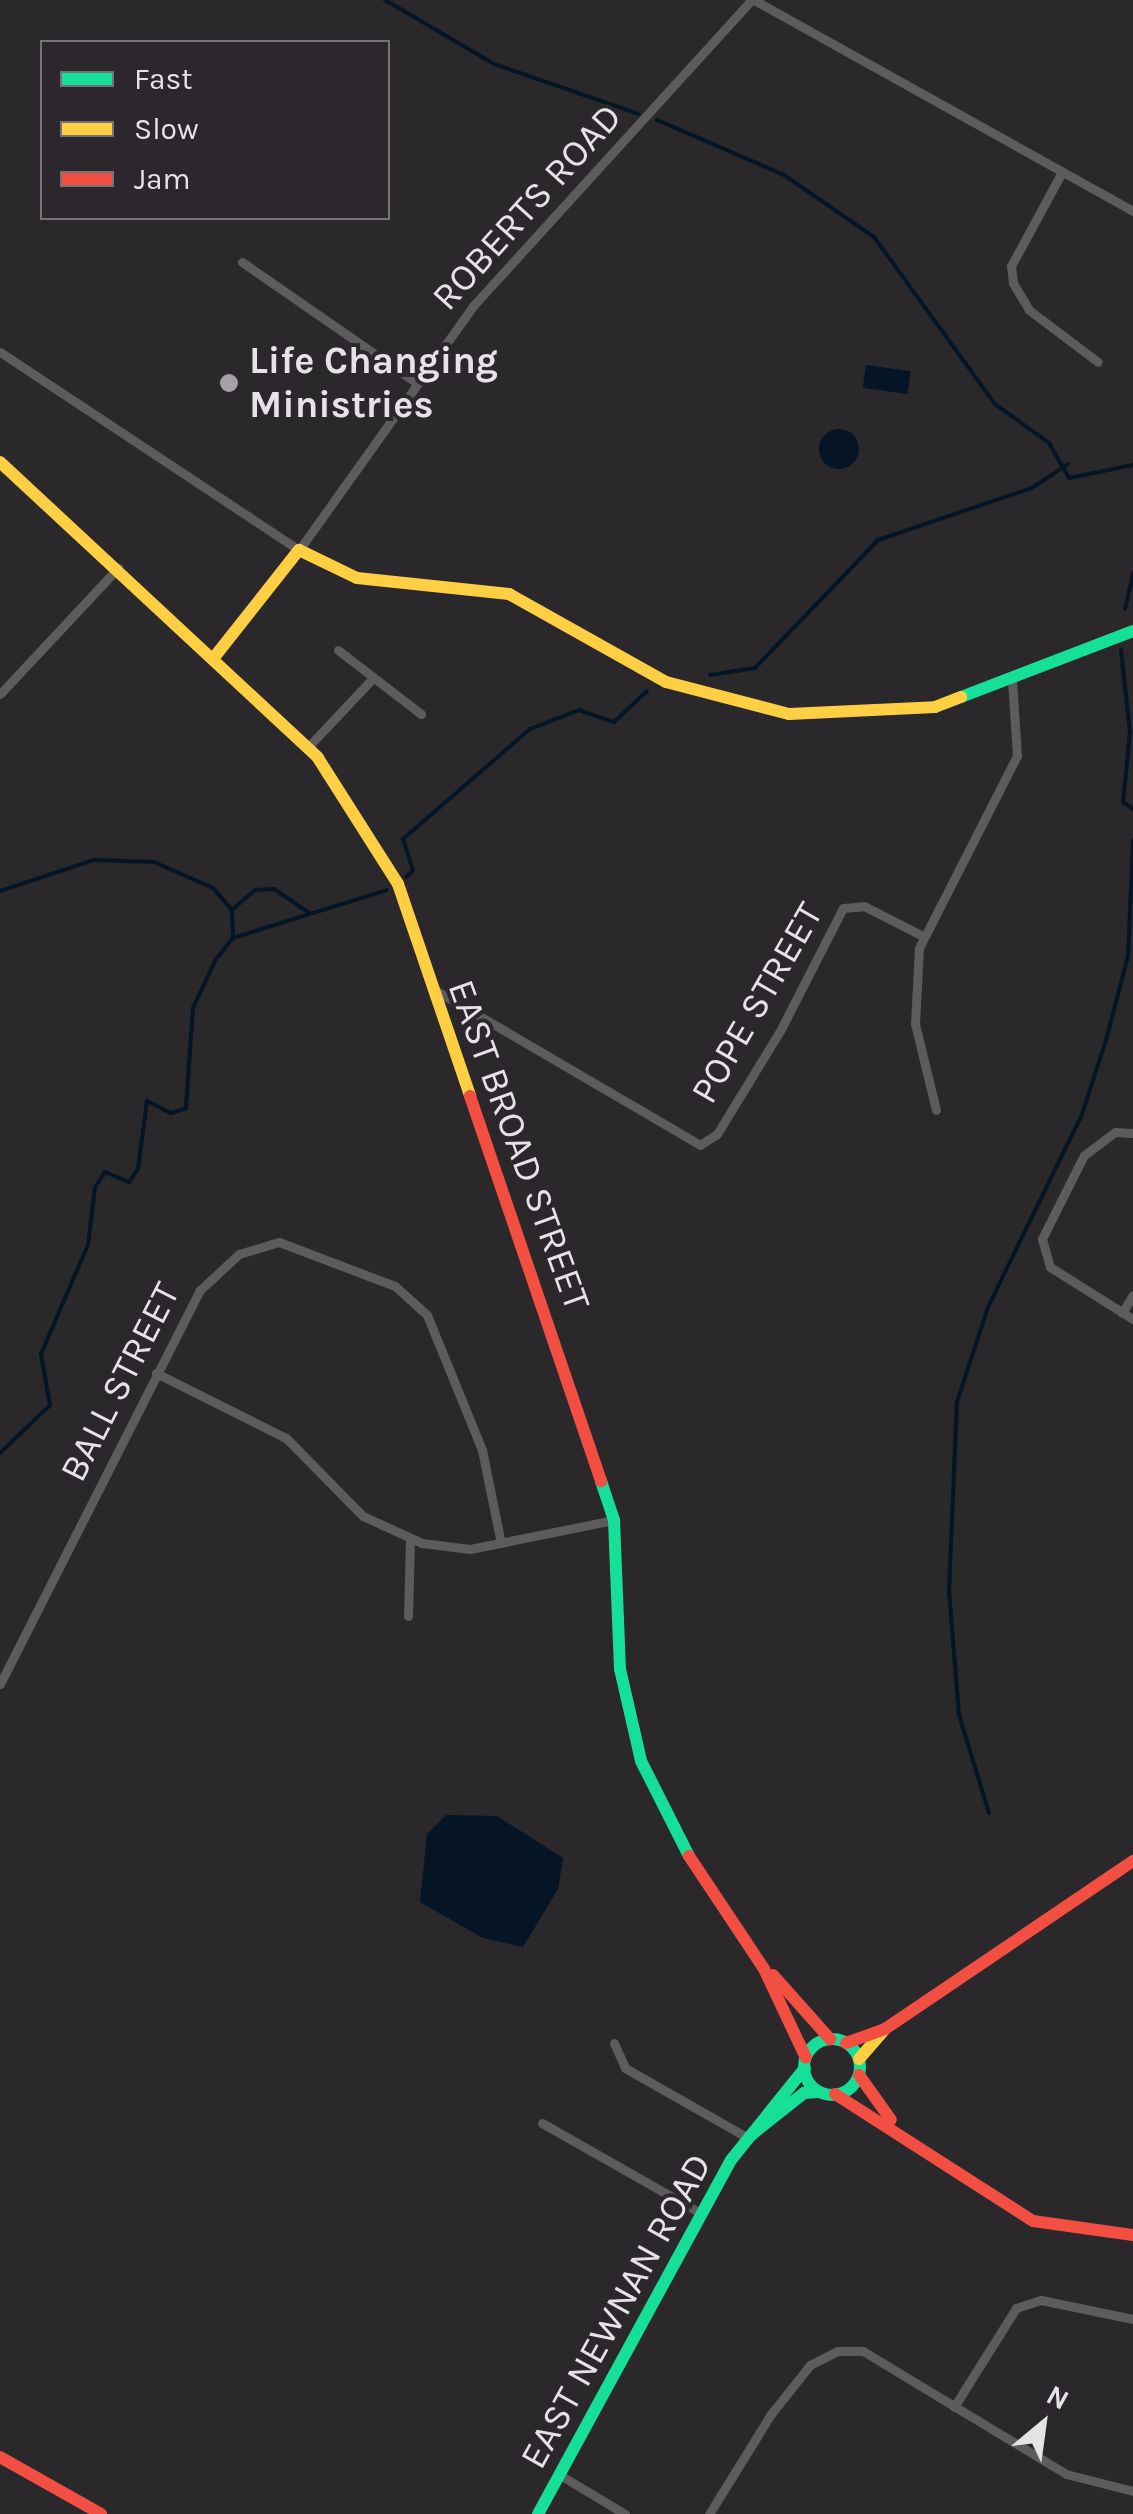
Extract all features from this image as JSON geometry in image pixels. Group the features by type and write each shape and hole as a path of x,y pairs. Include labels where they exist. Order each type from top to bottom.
{"street":[{"path":"752,0 1133,211"},
{"name":"ROBERTS ROAD","path":"216,655 299,550 415,382 752,0"},
{"path":"1062,172 1011,266 1012,283 1030,310 1098,362"},
{"path":"242,262 415,382"},
{"path":"0,352 299,550 357,578 510,594 644,672 736,706 864,717 936,707 1012,681 1133,631"},
{"name":"EAST BROAD STREET","path":"0,462 120,566 308,746 398,884 428,986 614,1520 620,1669 641,1762 684,1848 764,1969 830,2039"},
{"path":"0,694 120,566"},
{"path":"338,650 421,714"},
{"path":"308,746 372,678"},
{"path":"936,1110 915,1024 923,936 1017,756 1012,681"},
{"name":"POPE STREET","path":"428,986 700,1144 716,1134 781,1029 843,908 864,906 923,936"},
{"path":"1133,1132 1114,1132 1084,1155 1042,1239 1050,1267 1133,1319"},
{"name":"BALL STREET","path":"0,1684 211,1272 239,1254 279,1242 395,1286 447,1350 482,1450 501,1543"},
{"path":"1122,1313 1133,1295"},
{"path":"156,1373 286,1438 363,1516 410,1540 501,1543 614,1520"},
{"path":"408,1616 410,1540"},
{"path":"859,2059 885,2029 1133,1861"},
{"name":"EAST BROAD STREET","path":"764,1969 820,2092"},
{"path":"805,2063 830,2039 846,2042 885,2029"},
{"path":"846,2042 859,2059 859,2076 912,2144"},
{"path":"614,2043 625,2068 748,2138"},
{"name":"EAST NEWNAN ROAD","path":"538,2514 702,2214 748,2138 805,2063"},
{"path":"835,2094 859,2076"},
{"path":"820,2092 835,2094 1034,2221 1133,2235"},
{"name":"EAST NEWNAN ROAD","path":"748,2138 804,2093 820,2092"},
{"path":"542,2123 702,2214"},
{"path":"954,2408 1016,2308 1041,2300 1133,2318"},
{"path":"710,2514 780,2402 810,2365 837,2351 863,2351 1066,2474 1133,2491"},
{"path":"0,2458 78,2508 101,2514"},
{"path":"560,2475 625,2514"}],"water":[{"path":"866,365 911,371 907,394 863,388"},
{"path":"839,429 853,435 859,449 853,463 839,469 825,463 819,449 825,435"},
{"path":"446,1815 497,1816 563,1858 558,1889 523,1947 483,1938 420,1902 427,1834"}],"waterway":[{"path":"385,0 494,64 639,114"},
{"path":"657,120 784,175 874,237 995,404 1049,443 1069,478 1133,465"},
{"path":"710,675 755,668 878,540 1032,488 1068,464"},
{"path":"1125,609 1133,573"},
{"path":"1121,650 1130,733 1123,802 1133,809"},
{"path":"406,877 413,871 403,839 530,729 579,710 614,722 647,691"},
{"path":"989,1813 959,1715 949,1591 957,1402 988,1307 1082,1114 1106,1040 1128,956 1133,840"},
{"path":"0,891 94,860 154,862 213,888 232,910 255,890 274,889 308,912"},
{"path":"0,1453 50,1405 41,1354 88,1245 95,1187 105,1172 129,1182 138,1169 147,1101 171,1113 186,1108 193,1008 216,959 233,938 387,890"},
{"path":"232,910 233,938"}],"traffic: fast":[{"path":"961,697 1133,631"},
{"path":"601,1481 614,1520 620,1669 641,1761 689,1856"},
{"path":"832,2039 852,2047 860,2067 852,2087 832,2095 812,2087 804,2067 812,2047 832,2039"},
{"path":"538,2514 731,2160 805,2068"},
{"path":"750,2136 804,2093 819,2092"}],"traffic: slow":[{"path":"0,462 318,758 398,884 470,1096"},
{"path":"216,655 299,550 357,578 509,594 666,682 789,714 935,707 961,697"},
{"path":"859,2059 885,2029"}],"traffic: jam":[{"path":"470,1096 601,1481"},
{"path":"689,1856 764,1969 806,2058"},
{"path":"846,2043 885,2029 1133,1861"},
{"path":"773,1975 830,2039"},
{"path":"859,2075 891,2120"},
{"path":"835,2094 1033,2221 1133,2235"},
{"path":"0,2457 101,2514"}],"place":[{"name":"Life Changing Ministries","path":"229,383"}]}
